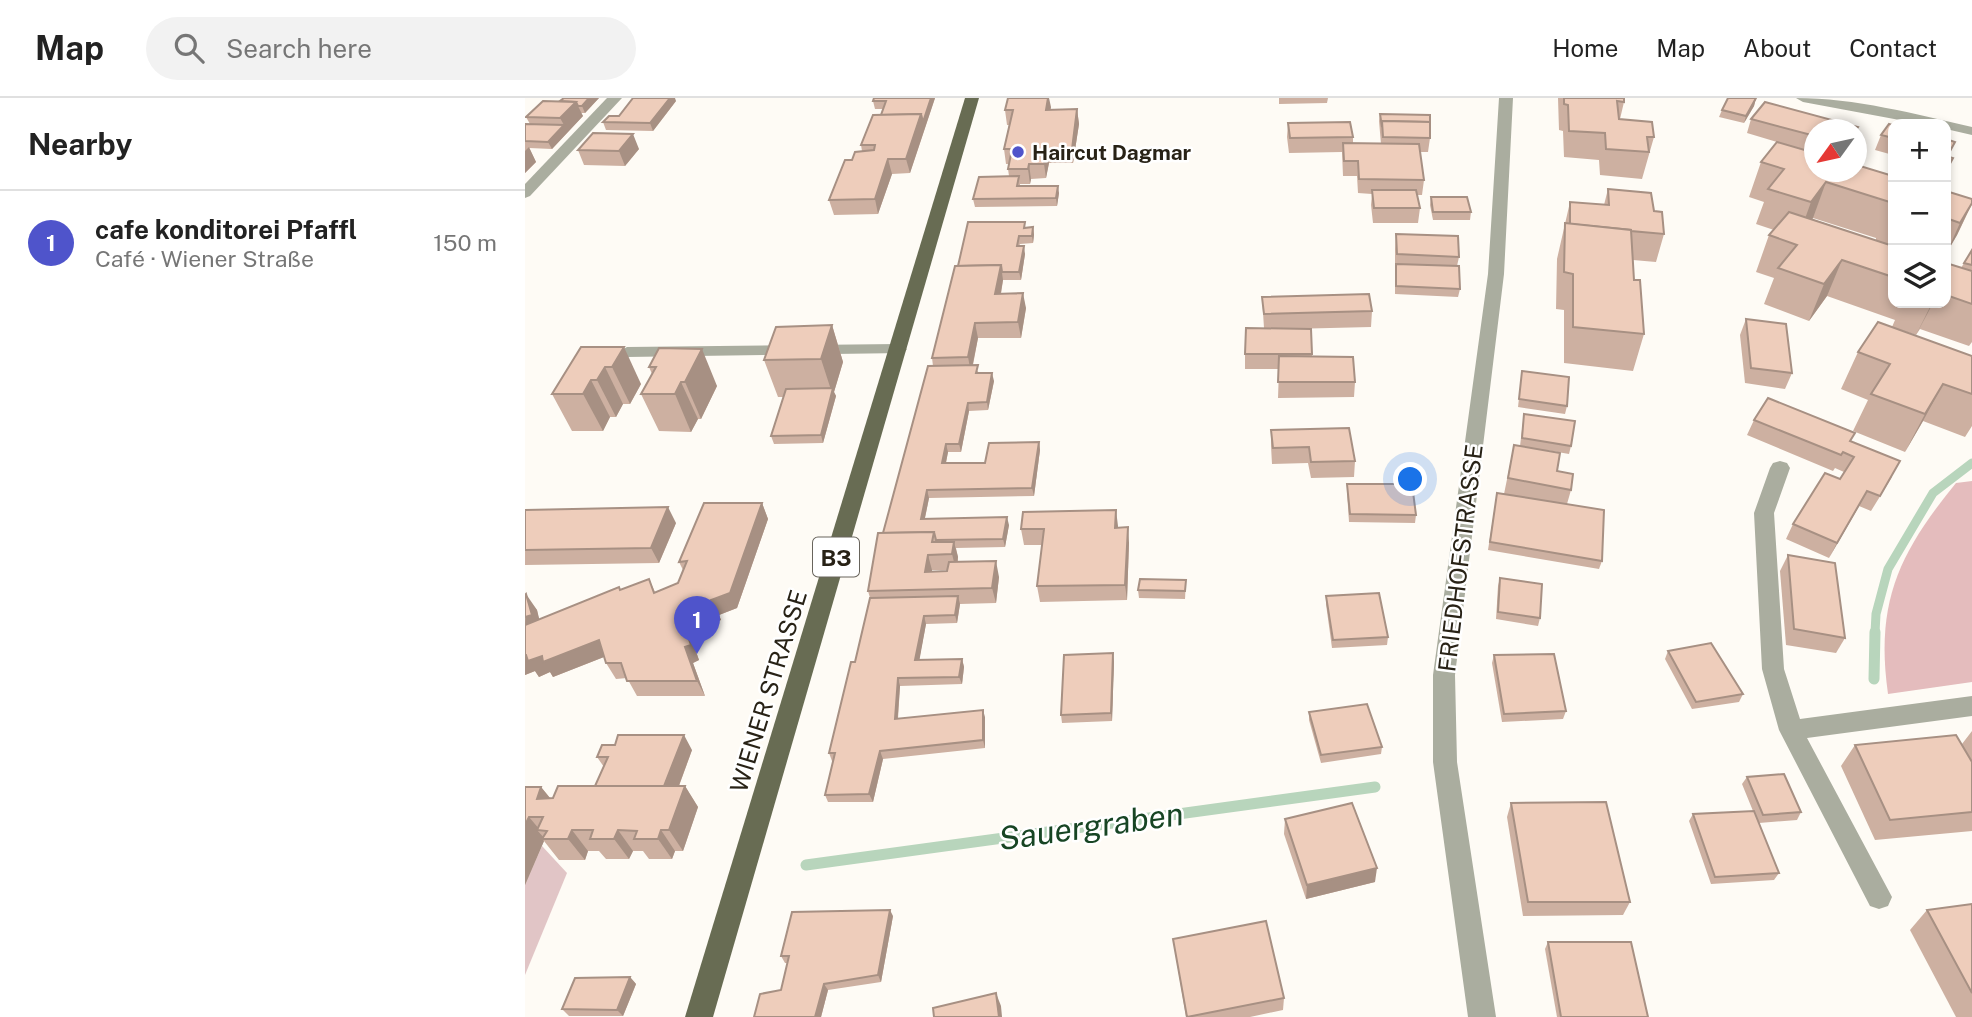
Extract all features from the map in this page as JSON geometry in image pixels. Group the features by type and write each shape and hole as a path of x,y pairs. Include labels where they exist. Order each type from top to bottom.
{"main road":[{"name":"WIENER STRASSE","path":"699,1017 972,98"}],"street":[{"path":"525,193 615,98"},
{"name":"FRIEDHOFSTRASSE","path":"1482,1017 1445,762 1444,675 1496,274 1506,98"},
{"path":"1803,98 1913,119"},
{"path":"1951,126 1972,131"},
{"path":"627,352 898,349"},
{"path":"1780,468 1764,513 1773,669 1791,730 1879,897"},
{"path":"1791,730 1972,706"}],"shaded area":[{"path":"1972,481 1972,682 1888,694 1885,632 1896,580 1906,556 1936,508 1956,483"},
{"path":"542,846 567,873 525,975 525,884"}],"building":[{"path":"564,98 589,98 582,106 578,106 576,102 560,101"},
{"path":"633,98 670,98 650,123 603,122 609,116 619,116"},
{"path":"874,98 931,98 923,122 921,114 881,115 886,101 873,101"},
{"path":"1008,98 1048,98 1046,110 1077,109 1072,149 1047,149 1044,164 1029,164 1028,169 1008,169 1012,149 1004,149 1013,110 1005,110"},
{"path":"1564,98 1624,98 1624,102 1617,101 1619,119 1652,122 1654,137 1647,137 1649,152 1606,149 1605,133 1569,131 1568,105 1564,104"},
{"path":"1728,98 1756,98 1746,116 1722,110"},
{"path":"543,101 576,102 560,118 526,117"},
{"path":"1765,102 1828,119 1804,119 1804,133 1751,119"},
{"path":"921,114 906,159 888,159 875,199 829,200 845,160 852,160 855,152 874,150 875,145 861,145 873,115"},
{"path":"1380,114 1430,115 1430,122 1382,121 1382,127"},
{"path":"1382,121 1430,122 1430,138 1383,137"},
{"path":"1350,122 1353,137 1290,138 1288,123"},
{"path":"525,124 564,125 548,142 525,141"},
{"path":"1888,125 1888,137 1881,135"},
{"path":"593,133 633,134 619,151 578,150"},
{"path":"1777,142 1804,150 1804,182 1826,182 1811,202 1768,189 1784,169 1761,162"},
{"path":"1343,143 1419,144 1424,180 1359,179 1358,161 1344,161"},
{"path":"1867,168 1888,174 1888,201 1826,182 1867,182"},
{"path":"1019,176 1017,186 1058,186 1056,198 973,199 979,177"},
{"path":"1608,189 1651,193 1654,211 1662,212 1664,234 1570,224 1570,202 1609,205"},
{"path":"1372,190 1416,190 1420,208 1374,208"},
{"path":"1951,193 1972,199 1960,223 1951,220"},
{"path":"1431,197 1467,197 1471,212 1433,212"},
{"path":"1789,212 1888,244 1888,275 1842,260 1824,284 1778,268 1797,245 1769,235"},
{"path":"968,222 1025,222 1024,228 1033,227 1032,236 1019,236 1017,246 1024,246 1019,272 1002,272 1001,265 958,266"},
{"path":"1565,223 1631,230 1634,280 1640,280 1644,334 1573,327 1573,274 1564,272"},
{"path":"1396,234 1458,236 1459,257 1397,254"},
{"path":"1972,250 1972,265 1964,263"},
{"path":"1396,264 1459,266 1460,289 1396,286"},
{"path":"1001,265 995,294 1023,293 1018,322 975,323 968,357 932,358 955,266"},
{"path":"1951,265 1972,271 1972,304 1951,297"},
{"path":"1369,294 1372,311 1264,314 1262,297"},
{"path":"1746,319 1786,324 1792,373 1751,368"},
{"path":"1878,322 1972,356 1972,394 1943,384 1925,414 1871,394 1890,364 1858,352"},
{"path":"832,325 821,359 764,360 776,327"},
{"path":"1246,328 1311,329 1312,354 1245,354"},
{"path":"581,347 624,347 612,367 605,367 597,380 591,380 583,394 552,394"},
{"path":"659,348 702,349 685,382 681,382 675,394 641,394 656,367 649,367"},
{"path":"1279,356 1353,357 1355,382 1278,382"},
{"path":"978,365 976,373 992,373 987,402 968,403 959,444 946,444 942,463 985,463 989,443 1039,442 1032,488 927,490 921,519 1007,517 1003,539 936,540 934,532 883,533 928,366"},
{"path":"1522,371 1569,377 1567,406 1519,399"},
{"path":"833,388 821,435 771,436 786,389"},
{"path":"1768,398 1855,433 1850,441 1900,461 1880,496 1867,491 1837,543 1793,524 1825,473 1840,479 1854,457 1843,452 1841,455 1754,420"},
{"path":"1524,414 1575,421 1571,446 1522,438"},
{"path":"1349,428 1355,461 1311,462 1309,447 1273,448 1271,430"},
{"path":"1514,445 1560,453 1557,471 1573,474 1571,490 1508,478"},
{"path":"1347,484 1412,484 1416,515 1350,514"},
{"path":"1497,493 1604,510 1602,561 1490,542"},
{"path":"704,503 762,503 730,593 711,600 713,604 681,617 691,645 685,647 697,681 627,681 621,663 606,663 599,640 543,662 542,656 528,661 525,655 525,625 619,587 620,590 649,579 654,593 678,583 687,561 679,562"},
{"path":"668,507 651,548 525,550 525,510"},
{"path":"1116,510 1115,528 1128,527 1125,585 1037,586 1044,529 1021,529 1023,512"},
{"path":"934,532 932,542 954,542 952,554 928,555 925,572 947,571 949,562 996,561 992,588 868,591 878,533"},
{"path":"1788,555 1835,563 1845,638 1794,629"},
{"path":"1500,578 1542,584 1540,618 1498,612"},
{"path":"1140,579 1186,580 1185,591 1138,590"},
{"path":"1379,593 1388,637 1333,640 1326,596"},
{"path":"525,595 532,615 525,617"},
{"path":"958,596 955,615 924,616 915,660 962,659 959,677 898,678 895,719 983,710 983,740 880,751 869,794 825,795 835,753 829,753 870,598"},
{"path":"1711,643 1743,694 1696,702 1668,651"},
{"path":"1113,653 1111,713 1061,715 1064,655"},
{"path":"1554,654 1566,711 1504,714 1494,655"},
{"path":"1367,704 1382,747 1321,755 1309,712"},
{"path":"618,735 684,735 664,786 595,786 608,757 597,757 602,745 615,745"},
{"path":"1956,735 1972,762 1972,812 1890,820 1855,745"},
{"path":"1784,774 1801,812 1763,815 1747,777"},
{"path":"558,786 685,786 669,830 661,830 658,839 634,839 637,831 618,830 614,839 590,839 593,830 572,830 568,839 542,839 547,831 537,830 543,817 529,817 525,825 525,787 541,787 537,799 553,798"},
{"path":"1606,802 1630,902 1528,902 1511,803"},
{"path":"1352,803 1377,868 1307,885 1285,819"},
{"path":"1754,811 1779,873 1715,877 1693,814"},
{"path":"1972,904 1972,993 1927,910"},
{"path":"890,910 878,975 824,984 815,1017 754,1017 760,994 781,990 789,956 781,956 792,912"},
{"path":"1266,921 1284,998 1187,1017 1173,939"},
{"path":"1548,942 1631,942 1648,1017 1561,1017"},
{"path":"630,977 617,1010 562,1009 575,978"},
{"path":"996,993 999,1017 934,1017 933,1008"}],"waterway":[{"path":"1875,633 1876,614 1888,569 1933,493 1972,463"},
{"path":"1874,679 1875,632"},
{"name":"Sauergraben","path":"806,865 1375,787"}],"place":[{"name":"Haircut Dagmar","path":"1018,152"},
{"name":"cafe konditorei Pfaffl","path":"697,654"}]}
